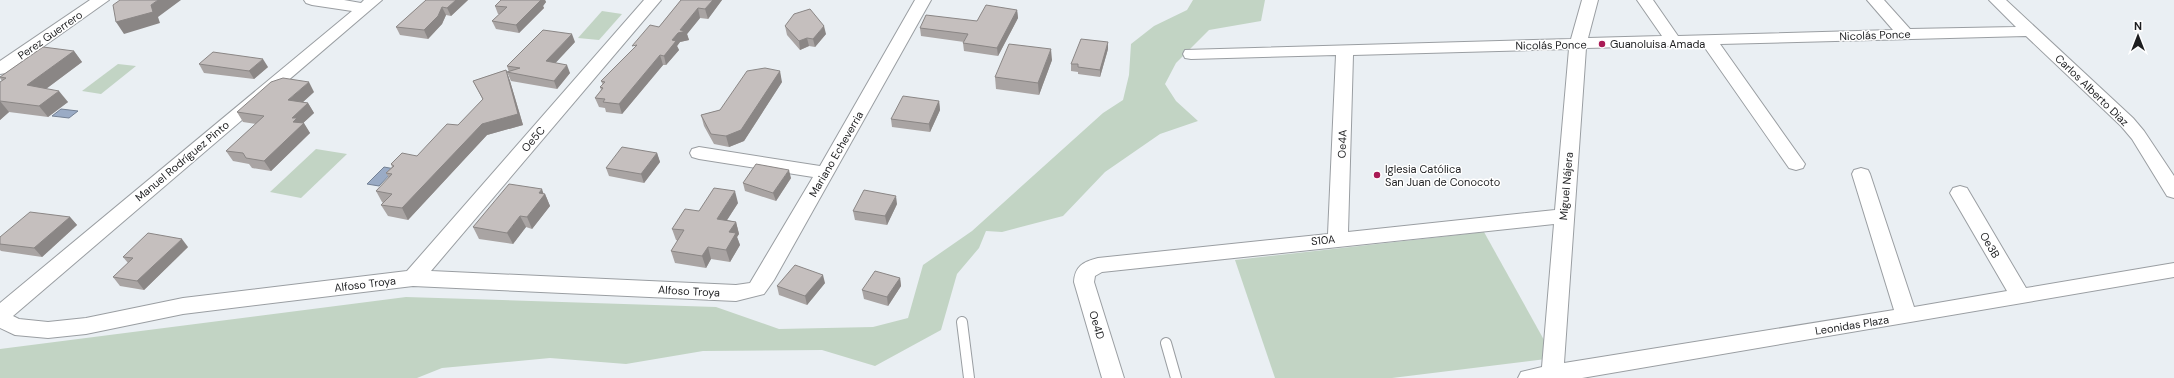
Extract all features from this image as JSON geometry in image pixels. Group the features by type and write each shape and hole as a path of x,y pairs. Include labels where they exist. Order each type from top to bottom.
{"street":[{"name":"Perez Guerrero","path":"0,69 101,0"},
{"path":"312,0 369,4"},
{"name":"Oe5C","path":"413,278 653,0"},
{"name":"Mariano Echeverria","path":"736,293 757,289 763,280 923,0"},
{"name":"Miguel Nájera","path":"1552,374 1578,44 1590,0"},
{"path":"1645,0 1673,41"},
{"path":"1874,0 1905,34"},
{"name":"Carlos Alberto Diaz","path":"1996,0 2031,31 2133,128 2174,191"},
{"name":"Manuel Rodríguez Pinto","path":"0,316 369,4"},
{"name":"Nicolás Ponce","path":"1191,54 1710,41 2031,31"},
{"path":"1710,41 1796,164"},
{"name":"Oe4A","path":"1338,238 1345,50"},
{"path":"699,153 825,173"},
{"path":"1861,174 1906,316"},
{"name":"Oe3B","path":"1960,193 2021,297"},
{"name":"S10A","path":"1085,272 1098,265 1338,238 1564,216"},
{"name":"Leonidas Plaza","path":"1529,378 2021,297 2174,270"},
{"name":"Oe4D","path":"1085,272 1084,282 1113,378"},
{"name":"Alfoso Troya","path":"0,316 15,327 48,330 86,326 183,306 413,278 736,293"}],"lane":[{"path":"962,322 969,378"},
{"path":"1166,344 1176,378"}],"green space":[{"path":"1193,0 1265,0 1261,21 1209,30 1176,63 1165,84 1176,101 1198,121 1160,134 1105,172 1063,216 1002,232 986,231 979,248 957,274 941,330 875,366 822,350 703,351 626,364 550,358 442,368 417,378 0,378 0,349 406,297 716,307 779,329 873,327 908,318 923,265 972,231 1103,113 1123,100 1129,75 1131,44 1154,26 1187,10"},
{"path":"602,11 622,14 599,40 578,38"},
{"path":"118,64 136,66 101,94 82,91"},
{"path":"316,149 347,154 301,198 270,192"},
{"path":"1484,232 1554,358 1392,378 1275,378 1235,260"}],"water":[{"path":"61,109 78,111 69,118 52,116"},
{"path":"384,167 395,169 379,186 367,184"}],"building":[{"path":"120,0 158,0 151,5 153,12 116,22 113,5"},
{"path":"426,0 456,0 447,8 442,7 438,16 424,30 396,27"},
{"path":"501,0 541,0 516,25 492,21 507,7 495,6"},
{"path":"681,0 713,0 705,9 698,8 680,30 686,31 678,33 672,40 676,41 664,56 660,55 619,104 603,102 605,99 595,98 603,88 600,87 605,82 601,81 637,45 632,46 650,25 659,27"},
{"path":"986,5 1017,10 997,48 963,43 968,34 920,28 926,15 977,21"},
{"path":"810,9 824,26 813,39 807,38 799,41 785,26 794,14"},
{"path":"543,30 572,34 546,61 567,65 554,81 507,72 520,68 507,66"},
{"path":"1081,39 1108,42 1100,70 1078,67 1078,64 1071,64"},
{"path":"1009,44 1051,49 1038,83 995,77"},
{"path":"43,47 74,51 27,85 59,91 39,106 0,101 0,82 6,78 0,77"},
{"path":"213,52 263,59 249,71 199,64"},
{"path":"765,68 780,71 741,130 726,136 711,134 701,115 720,110 747,71"},
{"path":"506,70 518,114 482,124 402,208 381,205 392,194 376,191 392,174 386,173 394,166 391,164 402,153 417,156 447,124 458,125 483,99 473,81"},
{"path":"283,78 309,82 288,100 308,103 292,118 297,118 293,122 304,123 264,161 246,158 243,153 226,151 264,116 237,112 271,82"},
{"path":"903,96 939,101 929,124 891,119"},
{"path":"622,147 657,153 641,174 606,168"},
{"path":"756,164 789,170 773,193 743,183"},
{"path":"509,184 542,189 539,193 545,194 527,217 520,216 507,233 473,227"},
{"path":"714,188 735,191 717,219 736,222 729,232 736,233 726,250 708,247 702,256 671,251 684,230 672,229 685,209 699,211"},
{"path":"864,190 896,196 885,216 853,211"},
{"path":"30,212 70,217 34,248 0,244 0,237"},
{"path":"148,233 182,239 137,281 113,277 133,258 123,257"},
{"path":"795,265 823,275 805,296 777,286"},
{"path":"875,271 900,278 887,297 862,290"}],"place":[{"name":"Guanoluisa Amada","path":"1602,44"},
{"name":"Iglesia Católica San Juan de Conocoto","path":"1377,175"}]}
